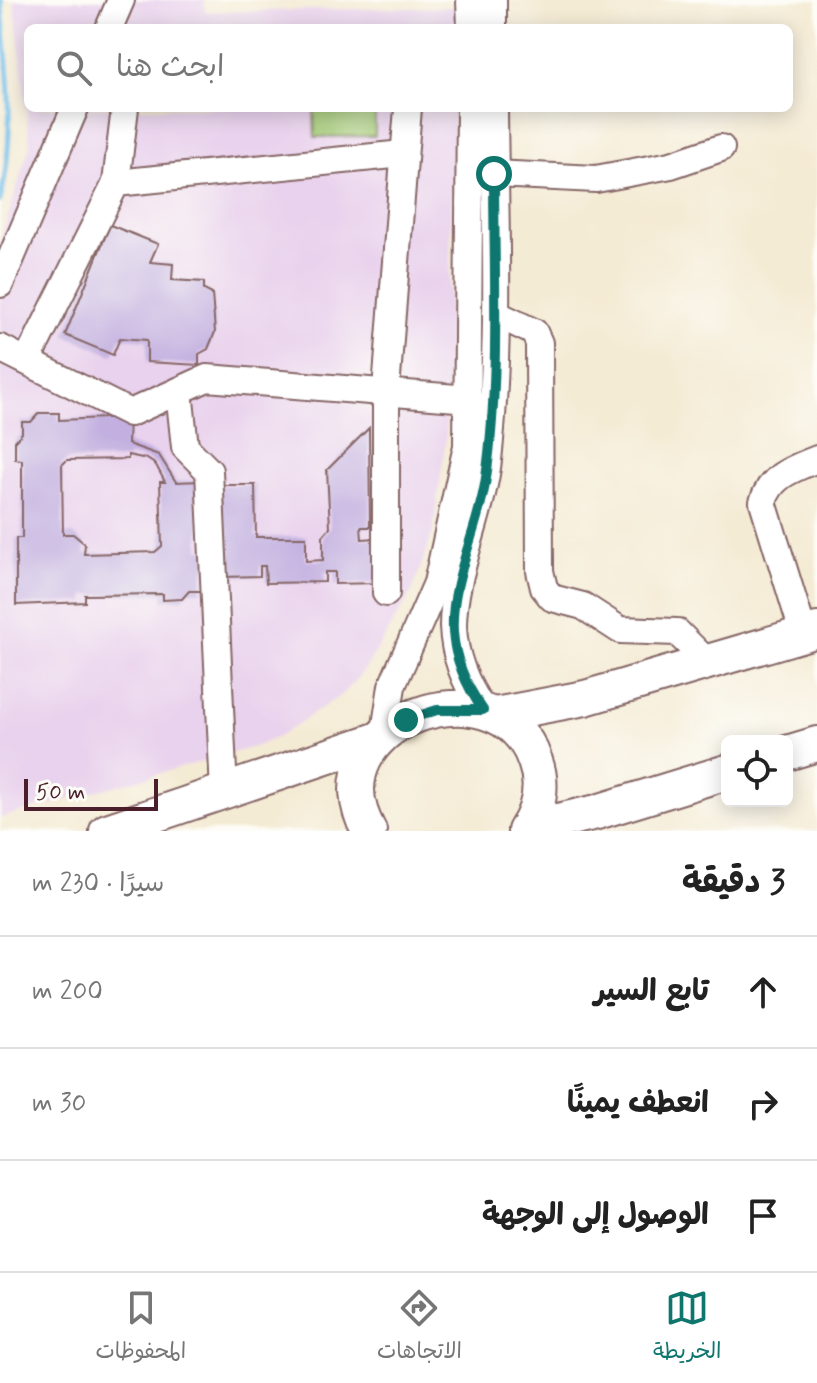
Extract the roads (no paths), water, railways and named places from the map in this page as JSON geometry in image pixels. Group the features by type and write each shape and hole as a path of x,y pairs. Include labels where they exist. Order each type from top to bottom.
{"main road":[{"path":"107,831 224,793 382,735 437,710 489,713 570,702 811,633"},
{"path":"489,713 517,730 537,765 538,804 526,830"},
{"path":"369,831 358,802 358,775 368,749 382,735"},
{"path":"793,751 817,744"},
{"path":"526,830 721,774"}],"street":[{"path":"470,0 471,24"},
{"path":"493,0 493,24"},
{"path":"0,284 73,112"},
{"path":"27,361 116,183 125,112"},
{"path":"386,593 386,390 408,112"},
{"path":"382,735 392,686 437,583 467,446 470,112"},
{"path":"489,713 459,665 453,613 486,481 496,314 494,112"},
{"path":"494,174 596,179 671,165 721,148"},
{"path":"116,183 403,154"},
{"path":"496,314 534,332 539,343 540,571 544,588 552,598 583,606 620,630 677,632 708,663"},
{"path":"0,348 130,413 207,378 469,399"},
{"path":"179,391 185,447 209,471 224,793"},
{"path":"811,633 763,502 768,487 781,475 817,459"}],"waterway":[{"path":"0,201 9,126 1,0"}]}
